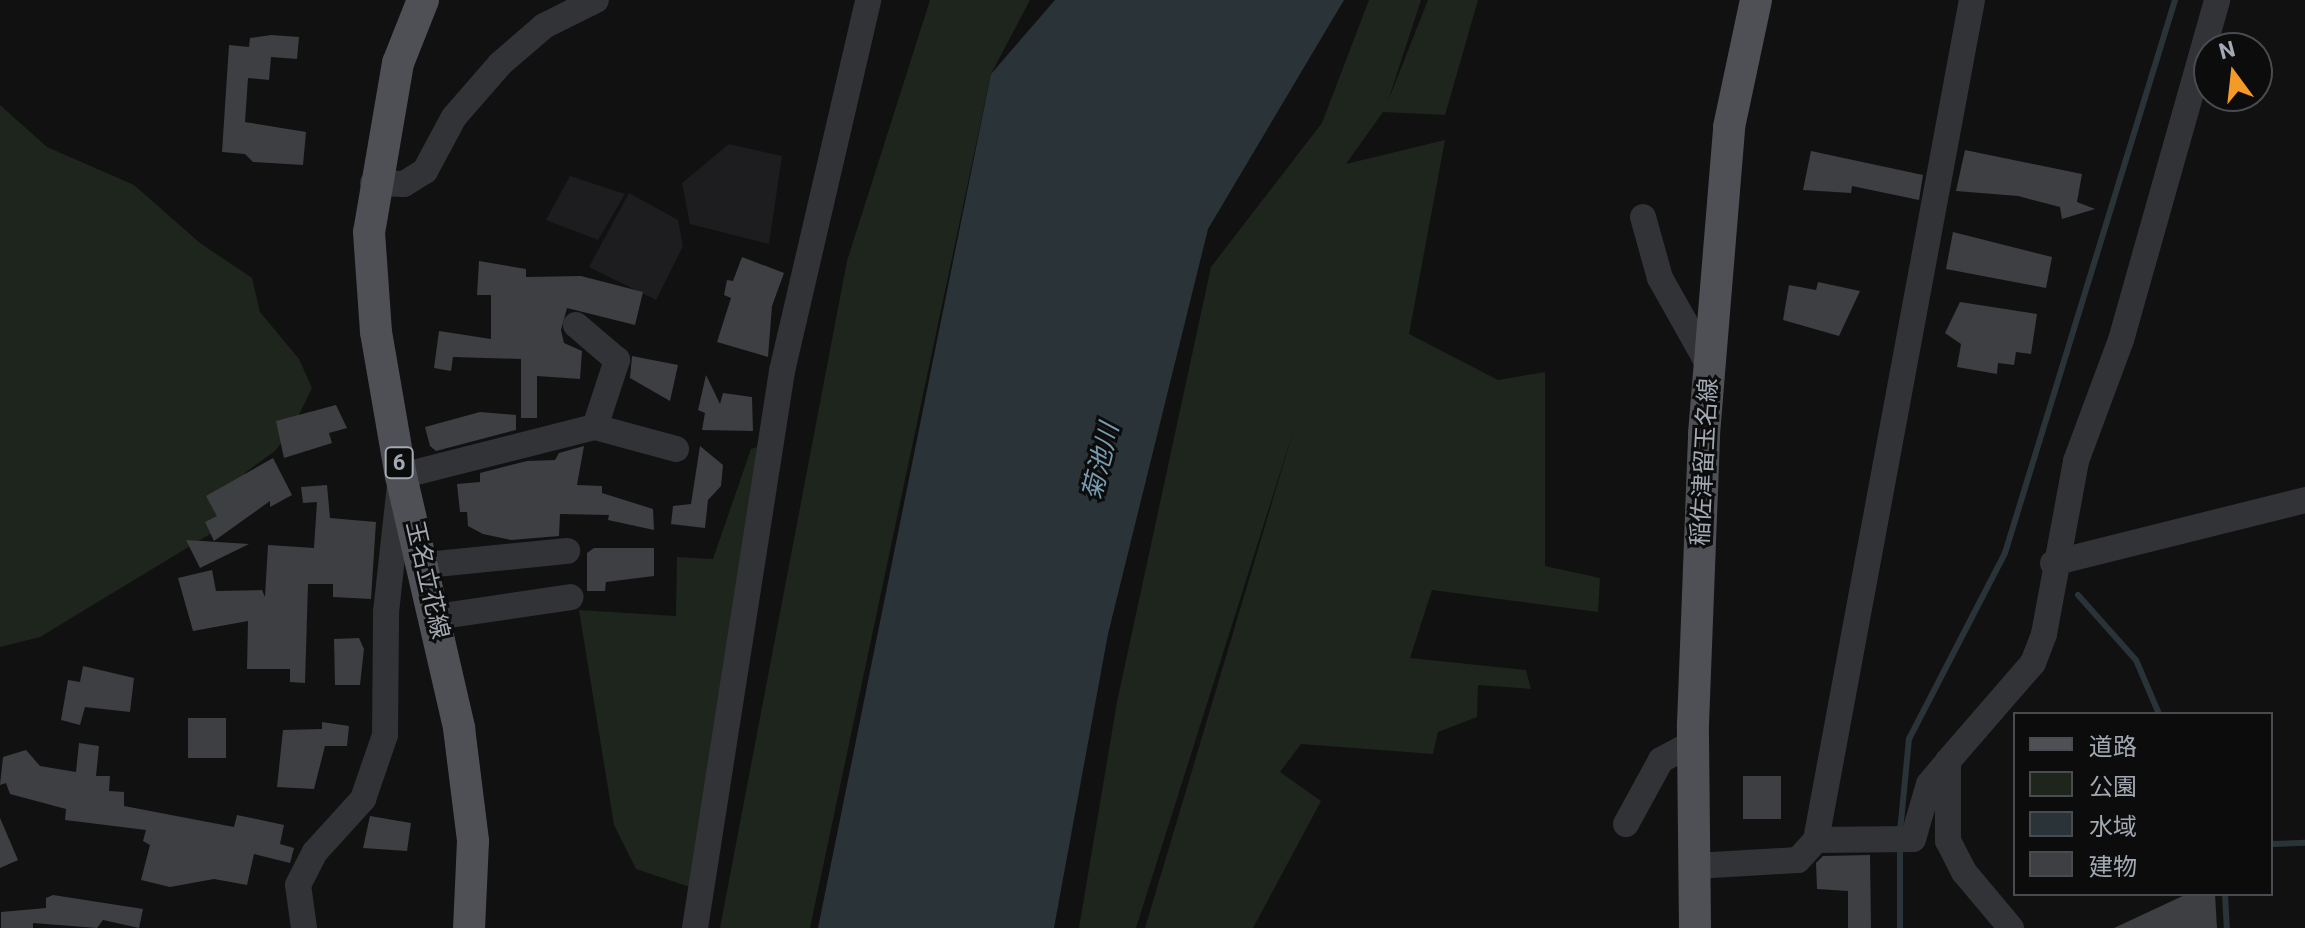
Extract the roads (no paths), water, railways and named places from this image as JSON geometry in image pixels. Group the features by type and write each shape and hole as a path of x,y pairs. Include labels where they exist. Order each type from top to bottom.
{"main road":[{"name":"玉名立花線","path":"423,0 398,63 373,183 369,232 376,332 401,476 426,565 436,617 473,841 469,928"},
{"name":"稲佐津留玉名線","path":"1695,928 1693,743 1710,367 1729,127 1756,0"}],"street":[{"path":"373,183 404,184 425,171 454,117 500,64 544,26 596,0"},
{"path":"695,928 782,371 868,0"},
{"path":"1695,866 1798,860 1816,840 1972,0"},
{"path":"1816,840 1901,839 1929,784 2033,663 2044,634 2053,563 2076,461 2121,340 2217,0"},
{"path":"1643,217 1660,278 1710,367"},
{"path":"576,325 617,360 595,427"},
{"path":"401,476 595,427 676,449"},
{"name":"6","path":"304,928 298,885 315,852 363,799 385,735 386,612 401,476"},
{"path":"2053,563 2305,500"},
{"path":"426,565 567,551"},
{"path":"436,617 571,597"},
{"path":"1626,824 1661,760 1693,743"},
{"path":"1948,761 1948,841 1964,872 2011,928"}],"water":[{"name":"菊池川","path":"1055,0 1344,0 1208,229 1108,634 1054,928 818,928 991,74"}],"waterway":[{"path":"1900,832 1909,739 2005,553 2175,0"},
{"path":"2078,595 2136,660 2158,712"},
{"path":"2273,844 2305,843"},
{"path":"1900,848 1900,928"},
{"path":"2225,896 2227,928"}]}
